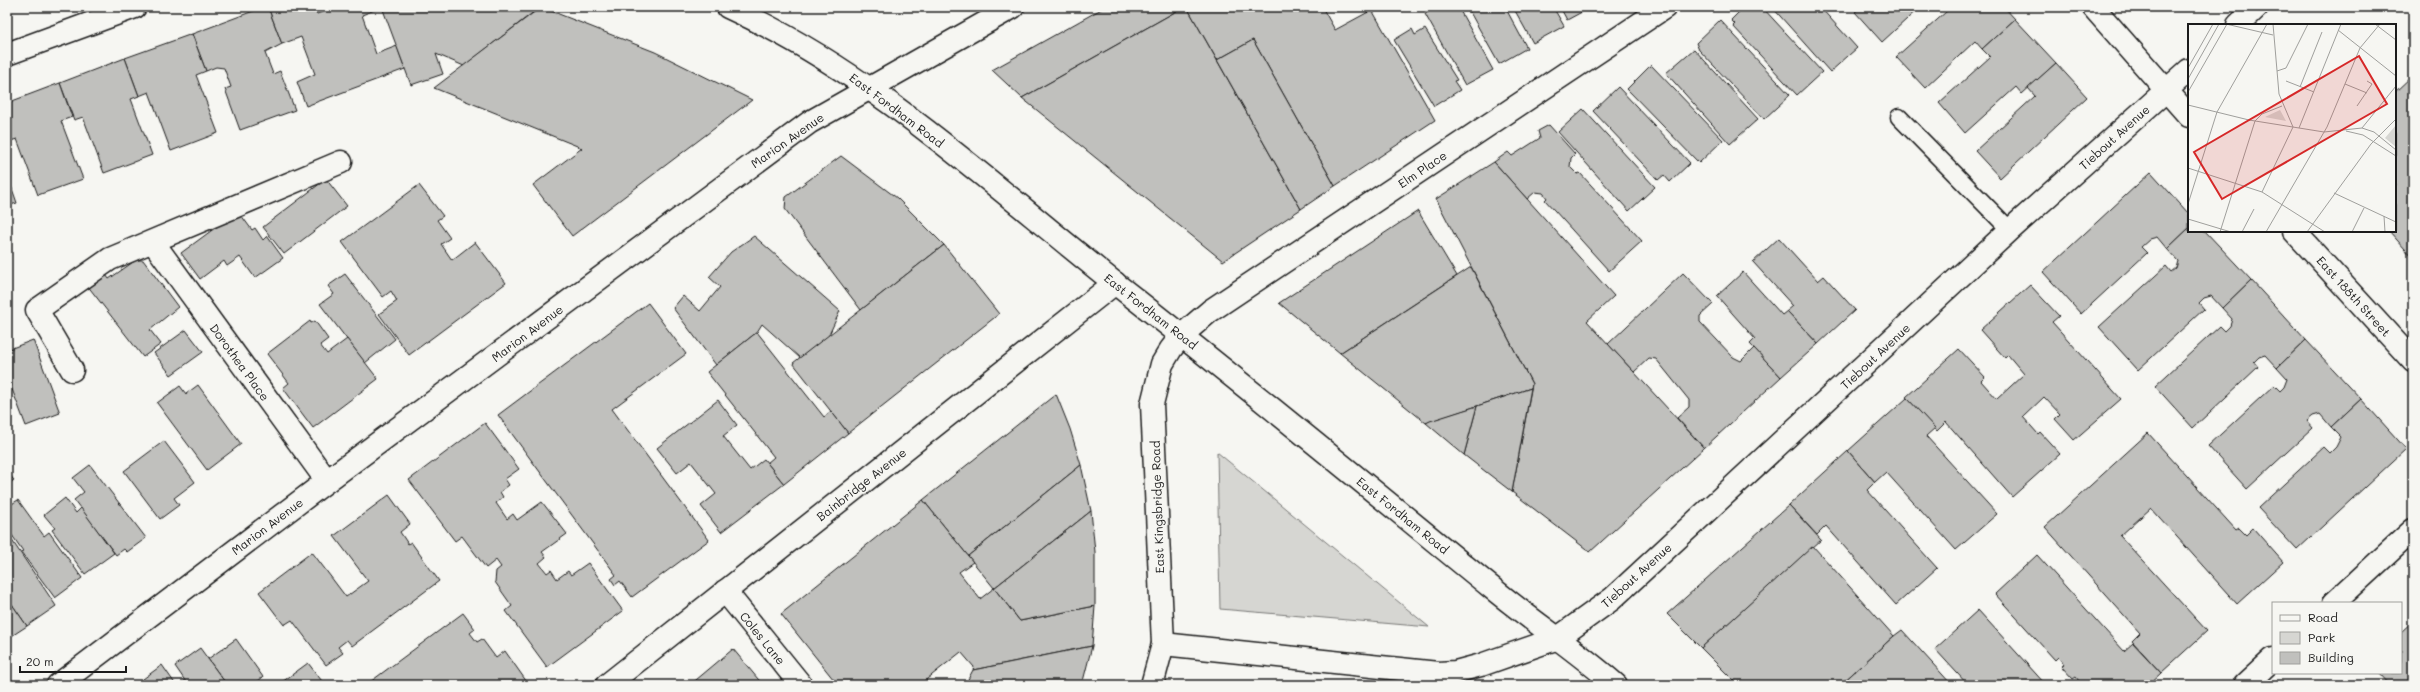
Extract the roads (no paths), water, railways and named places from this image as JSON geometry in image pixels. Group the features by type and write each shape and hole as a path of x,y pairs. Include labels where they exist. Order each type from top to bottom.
{"street":[{"path":"7,54 136,7"},
{"name":"East Fordham Road","path":"728,7 807,47 870,88 956,154 1115,283 1182,335 1513,605 1558,638 1616,685"},
{"name":"Marion Avenue","path":"58,685 327,481 810,122 1013,7"},
{"name":"Elm Place","path":"1182,335 1210,311 1665,7"},
{"path":"2093,7 2188,115"},
{"path":"2239,24 2257,7"},
{"name":"Tiebout Avenue","path":"1558,638 1612,599 2010,230 2188,71"},
{"path":"72,370 37,310 110,259 341,162"},
{"name":"East 188th Street","path":"2295,232 2413,361"},
{"name":"Dorothea Place","path":"153,242 327,481"},
{"name":"Bainbridge Avenue","path":"607,685 1115,283"},
{"name":"East Kingsbridge Road","path":"1152,685 1163,644 1152,404 1162,364 1170,349 1182,335"},
{"path":"2335,602 2413,530"},
{"name":"Coles Lane","path":"725,591 801,685"},
{"path":"1163,644 1438,673 1455,672 1481,665 1558,638"},
{"path":"2245,685 2272,660"}],"lane":[{"path":"1899,117 2010,230"}]}
